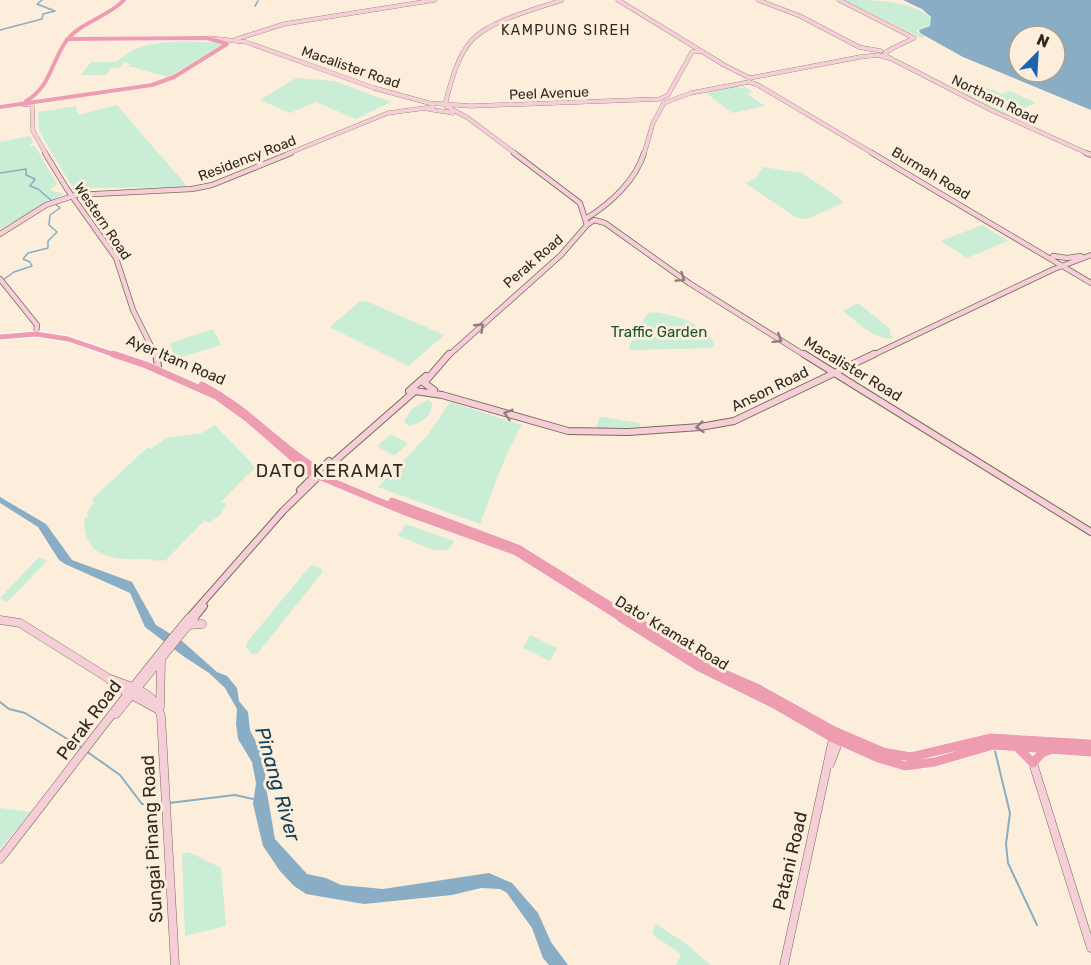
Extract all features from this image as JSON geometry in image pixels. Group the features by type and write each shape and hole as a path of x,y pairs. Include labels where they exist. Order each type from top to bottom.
{"main road":[{"path":"0,106 33,100 41,91 67,41 112,11 124,0"},
{"path":"246,42 245,39 252,35 284,24 435,0"},
{"path":"445,104 473,38 548,2 561,0"},
{"path":"618,0 741,75 753,79 860,57 878,55 892,59"},
{"path":"758,0 800,16 858,46 878,52 914,38 839,0"},
{"path":"77,33 75,38 86,40"},
{"path":"227,39 252,35"},
{"path":"0,106 33,100 125,91 171,78 227,44 207,38"},
{"name":"Macalister Road","path":"67,41 207,38 246,42 403,97 445,104"},
{"path":"858,46 865,52 860,57"},
{"path":"892,59 885,54 893,48"},
{"path":"701,51 692,52 668,95 679,96 736,83 744,80 741,75"},
{"name":"Northam Road","path":"892,59 991,110 1091,155"},
{"path":"736,83 758,85 756,80 763,77"},
{"name":"Burmah Road","path":"758,85 1091,283"},
{"path":"41,91 42,98 63,98"},
{"name":"Peel Avenue","path":"445,104 457,106 653,100 668,95"},
{"path":"587,219 604,205 639,168 663,104 679,96"},
{"path":"388,113 410,104 410,101 403,97"},
{"name":"Peel Avenue","path":"653,100 663,104"},
{"name":"Western Road","path":"18,104 32,105 33,131 67,189 116,258 133,310 156,355 158,366"},
{"path":"388,113 445,104 466,117 579,204 589,208 599,208 612,197"},
{"path":"466,117 472,110 486,105"},
{"path":"388,113 423,109 444,111 466,117"},
{"name":"Residency Road","path":"67,189 95,192 187,190 212,185 388,113"},
{"path":"0,234 52,202 74,199 95,192"},
{"path":"579,204 587,219 587,225"},
{"path":"604,205 599,215 606,223"},
{"path":"587,225 594,220 606,223"},
{"name":"Macalister Road","path":"606,223 682,279 1091,534"},
{"name":"Perak Road","path":"0,859 205,601 283,511 318,474 574,243 587,225"},
{"path":"1040,252 1063,258 1091,254"},
{"name":"Anson Road","path":"442,395 560,429 587,433 700,427 734,421 850,364 1091,254"},
{"path":"1051,258 1056,269 1082,277"},
{"path":"2,280 37,325 37,333"},
{"name":"Ayer Itam Road","path":"37,333 68,339 120,355 216,396 318,474"},
{"name":"Ayer Itam Road","path":"0,336 37,333 83,339 158,366 229,398 318,474"},
{"path":"818,364 833,367 850,364"},
{"path":"818,364 824,372 818,379"},
{"name":"Perak Road","path":"438,367 424,383 428,388 442,395"},
{"name":"Macalister Road","path":"818,379 833,377 847,383 1091,534"},
{"name":"Perak Road","path":"318,474 415,391 442,395"},
{"name":"Dato' Kramat Road","path":"318,474 411,514 516,552 699,667 878,758 905,766 935,762 983,746 1026,743 1091,752"},
{"path":"0,620 16,621 108,678 115,686 133,690 159,711"},
{"path":"187,625 202,624"},
{"name":"Perak Road","path":"133,690 168,647 182,634 187,625"},
{"name":"Sungai Pinang Road","path":"162,657 159,669 159,711 162,722 176,965"},
{"name":"Dato' Kramat Road","path":"837,736 883,752 911,758 981,739 1026,743 1091,744"},
{"name":"Patani Road","path":"784,965 829,765 835,756 837,736"},
{"path":"1026,743 1091,948"},
{"path":"1014,745 1033,763"},
{"path":"1033,763 1042,753 1055,748"}],"green space":[{"path":"844,0 902,4 931,18 931,25 917,30 916,32 925,36 922,38"},
{"path":"221,42 223,45 168,77 128,66 131,64 124,62 119,68 111,68 106,75 81,75 91,62 117,62 127,53 152,44"},
{"path":"296,78 334,81 391,102 356,119 316,102 290,113 260,100"},
{"path":"735,86 745,87 753,92 747,94 765,106 732,113 706,93"},
{"path":"984,86 1002,94 1009,91 1036,103 1007,115 963,94"},
{"path":"117,105 186,185 182,187 76,188 71,185 39,131 38,112 76,106 78,115"},
{"path":"30,136 33,142 29,146 35,146 57,184 50,190 64,194 0,229 0,142"},
{"path":"763,167 802,173 841,199 843,203 807,219 797,218 745,183 755,179"},
{"path":"982,225 1008,241 967,258 941,241"},
{"path":"365,301 444,335 408,366 331,328 359,302"},
{"path":"858,303 890,329 890,334 894,338 887,339 874,334 843,311"},
{"name":"Traffic Garden","path":"651,312 669,315 696,325 710,337 715,345 712,348 631,350 629,347 647,314"},
{"path":"213,329 221,345 175,359 170,343"},
{"path":"428,400 432,403 432,408 428,416 417,424 408,426 404,421 413,408"},
{"path":"450,402 522,425 504,461 480,524 378,487 427,436"},
{"path":"599,418 641,424 640,427 596,428"},
{"path":"215,425 256,468 221,502 227,504 220,515 209,523 205,520 166,560 110,557 94,548 85,531 84,518 87,518 88,514 86,514 94,503 92,499 148,447 151,449 166,438 202,433"},
{"path":"391,434 408,443 394,456 377,446"},
{"path":"406,524 454,541 448,550 434,550 398,536"},
{"path":"39,557 47,561 7,602 0,598"},
{"path":"313,565 322,569 322,573 257,654 252,654 246,647 248,641"},
{"path":"530,635 557,648 550,661 523,648"},
{"path":"0,808 31,812 0,849"},
{"path":"189,852 221,868 226,926 185,936 182,854"},
{"path":"656,924 688,945 710,965 676,965 681,954 652,934"}],"water":[{"path":"903,0 1091,0 1091,110 1028,84 1067,84 1067,24 1007,24 1007,75 963,57 920,33 919,30 930,26 931,17 922,9"},
{"path":"0,497 46,524 72,560 132,582 156,625 182,641 217,672 227,676 237,688 239,701 248,712 250,730 266,762 265,781 275,839 307,874 326,878 341,885 383,889 489,873 512,883 538,913 551,942 568,965 549,965 543,958 532,928 507,893 500,889 481,888 452,895 364,904 306,894 294,886 280,871 263,846 253,804 256,783 252,762 238,739 237,709 225,688 209,673 145,627 130,593 59,560 38,527 0,503"}],"waterway":[{"path":"0,30 42,19 43,14 55,11 37,4 42,0"},
{"path":"255,6 258,1"},
{"path":"0,173 26,169 26,175 35,179 30,186 38,189 60,208 50,215 49,225 57,232 48,241 48,248 28,253 23,259 30,262 32,266 14,272 3,280"},
{"path":"0,702 9,709 25,713 82,748"},
{"path":"86,751 120,775 142,804 161,804"},
{"path":"995,751 1010,813 1006,844 1008,863 1037,925"},
{"path":"169,803 235,795 253,799"}],"district":[{"name":"KAMPUNG SIREH","path":"566,30"},
{"name":"DATO KERAMAT","path":"330,471"}],"water label":[{"name":"Pinang River","path":"278,784"}]}
